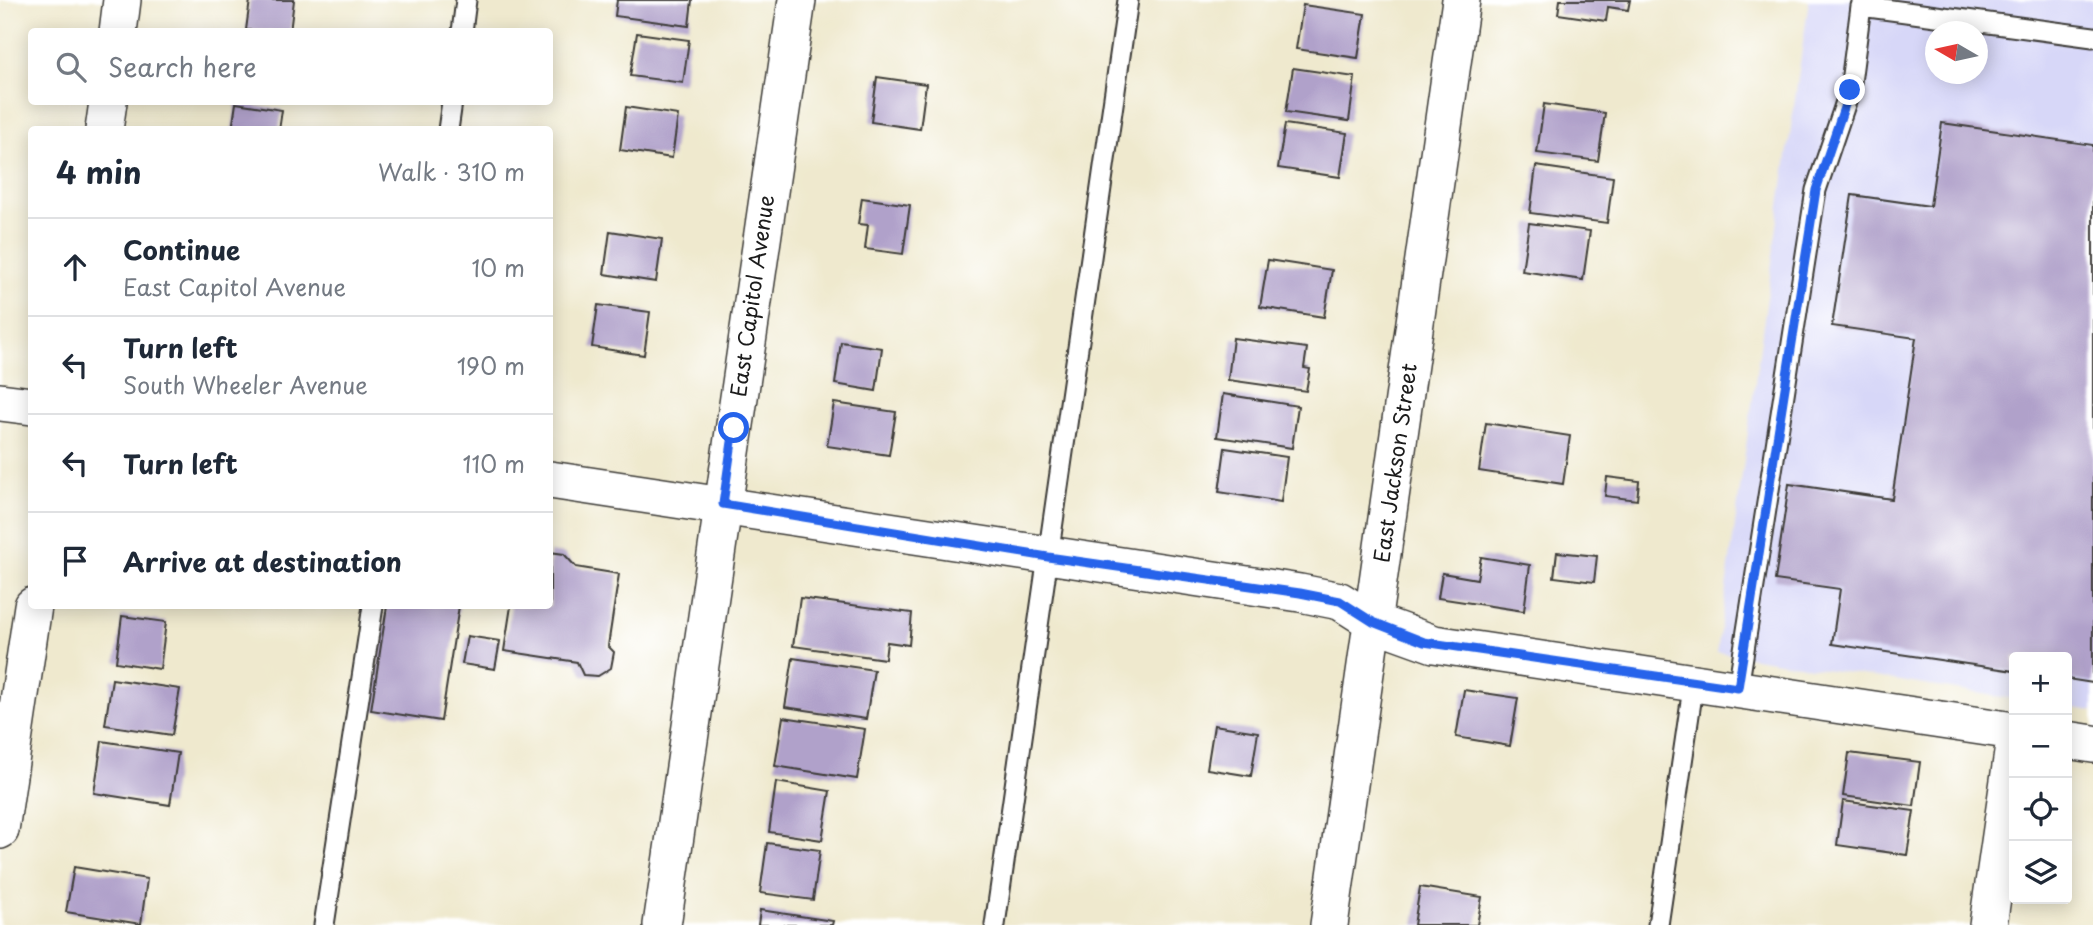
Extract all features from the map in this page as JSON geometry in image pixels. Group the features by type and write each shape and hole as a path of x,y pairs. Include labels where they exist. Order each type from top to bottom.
{"street":[{"path":"118,28 122,0"},
{"name":"East Capitol Avenue","path":"662,925 797,0"},
{"name":"East Jackson Street","path":"1329,925 1461,0"},
{"path":"105,126 108,105"},
{"path":"0,402 28,406"},
{"path":"553,480 723,504 1048,557 1314,596 1340,601 1373,622 1434,644 2009,730"},
{"path":"0,830 33,609"},
{"path":"2072,741 2093,744"},
{"path":"1988,925 2009,778"}],"lane":[{"path":"462,28 466,0"},
{"path":"995,925 1128,0"},
{"path":"1738,688 1816,190 1850,90 1861,6 2093,37"},
{"path":"449,126 452,105"},
{"path":"324,925 373,609"},
{"path":"1658,925 1694,681"}],"shaded area":[{"path":"1809,0 2093,0 2093,711 2072,708 2072,652 2009,652 2009,698 1717,652"}],"building":[{"path":"250,0 294,0 290,28 246,28"},
{"path":"617,0 692,0 689,26 615,16"},
{"path":"1560,0 1630,0 1628,10 1608,7 1606,21 1558,14"},
{"path":"1303,5 1365,14 1358,58 1296,49"},
{"path":"637,33 689,40 683,83 630,76"},
{"path":"1293,68 1355,77 1349,121 1286,112"},
{"path":"877,77 926,84 920,129 871,122"},
{"path":"1544,104 1605,113 1598,161 1537,153"},
{"path":"236,105 282,110 280,126 233,126"},
{"path":"626,107 678,115 672,158 620,150"},
{"path":"1942,123 2093,145 2093,683 2072,680 2072,652 2009,652 2009,670 1832,644 1840,589 1775,580 1789,484 1892,499 1916,338 1832,326 1852,195 1930,206"},
{"path":"1285,124 1347,133 1340,177 1278,168"},
{"path":"1536,166 1613,177 1607,223 1530,213"},
{"path":"862,198 910,205 903,254 865,249 868,225 858,224"},
{"path":"1529,223 1590,231 1583,280 1522,271"},
{"path":"610,231 662,239 656,282 604,274"},
{"path":"1268,260 1332,270 1324,317 1260,307"},
{"path":"598,305 650,312 644,355 592,347"},
{"path":"1233,338 1307,348 1304,368 1310,369 1306,391 1228,380"},
{"path":"841,342 882,348 876,391 835,384"},
{"path":"1223,394 1298,406 1292,448 1217,437"},
{"path":"834,403 896,412 889,455 827,446"},
{"path":"1486,423 1570,436 1563,484 1479,471"},
{"path":"1225,448 1287,457 1281,502 1219,492"},
{"path":"1607,477 1639,481 1637,500 1605,496"},
{"path":"553,552 564,554 576,567 619,574 608,646 614,652 611,668 598,676 583,675 577,662 504,651 511,609 553,609"},
{"path":"1557,552 1597,556 1594,582 1554,577"},
{"path":"1481,557 1530,565 1524,611 1438,598 1442,573 1477,579"},
{"path":"800,598 912,613 909,645 887,642 885,659 793,646"},
{"path":"387,609 459,609 441,721 371,710"},
{"path":"122,616 166,622 160,669 116,662"},
{"path":"467,636 500,641 495,669 462,664"},
{"path":"793,658 874,670 866,719 785,707"},
{"path":"112,679 180,689 172,735 105,725"},
{"path":"1464,690 1518,698 1510,746 1456,737"},
{"path":"783,717 865,729 857,779 775,766"},
{"path":"1214,725 1258,732 1251,776 1207,769"},
{"path":"102,741 178,753 170,805 94,793"},
{"path":"1849,753 1920,762 1914,806 1843,796"},
{"path":"776,782 830,791 822,840 769,832"},
{"path":"1843,801 1914,811 1907,855 1837,845"},
{"path":"767,843 820,850 813,900 760,893"},
{"path":"74,867 147,879 141,924 66,912"},
{"path":"1420,887 1482,897 1477,925 1414,925"},
{"path":"760,910 833,921 832,925 758,925"}],"route":[{"path":"734,428 723,504 1048,557 1300,593 1340,601 1373,622 1424,642 1738,688 1816,190 1850,90"}]}
